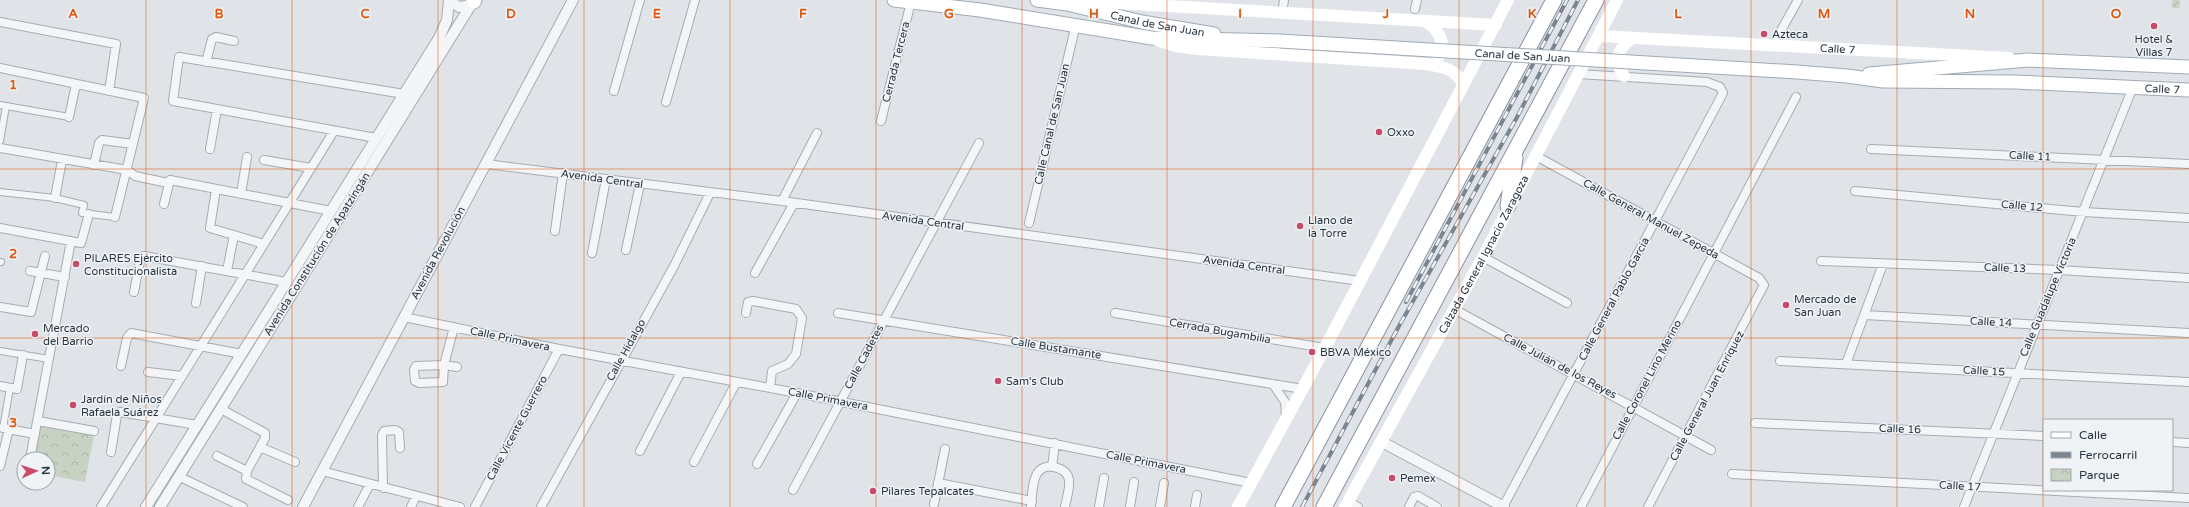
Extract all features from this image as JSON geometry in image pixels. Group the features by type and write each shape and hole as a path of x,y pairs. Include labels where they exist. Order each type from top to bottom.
{"highway":[{"path":"1283,507 1554,0"},
{"name":"Calzada General Ignacio Zaragoza","path":"1324,507 1596,0"},
{"path":"1508,206 1517,148"}],"main road":[{"name":"Canal de San Juan","path":"894,0 1076,24 1152,38 1214,41 1248,39"},
{"path":"1238,507 1325,348 1508,0"},
{"name":"Calzada General Ignacio Zaragoza","path":"1350,505 1382,442 1483,257 1508,206 1536,156 1617,0"},
{"name":"Canal de San Juan","path":"1044,1 1067,4 1142,22 1248,39 1797,72"},
{"name":"Canal de San Juan","path":"1067,4 1098,2 1150,2 1282,13 1496,25"},
{"path":"1425,64 1436,59 1442,47 1438,32 1434,27 1426,22"},
{"name":"Calle 7","path":"1599,36 2028,60 2189,67"},
{"name":"Canal de San Juan","path":"1152,38 1176,46 1198,49 1425,64 1452,70 1460,77 1463,85"},
{"path":"1624,76 1618,65 1618,54 1620,48 1632,38"},
{"name":"Calle 7","path":"1847,76 2028,60"},
{"name":"Calle 7","path":"1797,72 1847,76 1883,81 2015,82 2189,90"}],"street":[{"path":"449,0 459,7 466,6 474,1"},
{"name":"Avenida Constitución de Apatzingán","path":"146,507 444,28 449,12 449,0"},
{"name":"Avenida Revolución","path":"303,507 573,0"},
{"path":"614,91 640,0"},
{"path":"666,102 695,0"},
{"path":"1282,13 1284,0"},
{"path":"1415,9 1416,0"},
{"path":"1773,45 1798,0"},
{"name":"Avenida Constitución de Apatzingán","path":"160,507 474,1"},
{"name":"Cerrada Tercera","path":"881,121 911,2"},
{"path":"0,22 116,44 109,91"},
{"name":"Calle Canal de San Juan","path":"1029,223 1076,24"},
{"path":"206,62 212,39 216,37 234,41"},
{"path":"376,138 173,101 179,57 404,94"},
{"path":"0,68 144,98 115,217 82,213 84,206 55,198 0,192"},
{"path":"1578,74 1624,76"},
{"name":"Calle General Pablo García","path":"1503,507 1722,97 1722,90 1720,87 1707,82 1624,76"},
{"path":"0,141 3,106 69,117 76,84"},
{"name":"Calle Guadalupe Victoria","path":"1964,507 2016,373 2084,212 2133,87"},
{"name":"Calle Coronel Lino Merino","path":"1581,507 1796,97"},
{"path":"210,149 217,109"},
{"path":"101,507 334,131"},
{"path":"782,201 817,133"},
{"path":"94,165 99,143 102,140 133,144"},
{"name":"Calle Cadetes","path":"793,490 979,143"},
{"path":"0,148 62,160 127,170 135,176 168,184"},
{"name":"Calle 11","path":"1871,149 2189,164"},
{"name":"Calle General Manuel Zepeda","path":"1536,156 1759,278 1764,285"},
{"path":"241,194 247,157"},
{"path":"55,198 62,160"},
{"path":"264,160 311,168"},
{"name":"Avenida Central","path":"486,164 782,201 935,224 1360,281"},
{"path":"554,232 563,173"},
{"path":"592,253 606,179"},
{"path":"164,204 170,180 331,211"},
{"path":"626,250 640,184"},
{"path":"216,189 210,228 264,244"},
{"name":"Calle 12","path":"1855,191 2084,212 2189,218"},
{"name":"Calle Hidalgo","path":"541,507 620,360 674,266 710,193"},
{"path":"755,273 794,203"},
{"path":"0,228 81,243 89,214"},
{"path":"227,271 234,235"},
{"path":"32,451 71,241"},
{"path":"0,307 31,312 45,256"},
{"path":"134,292 142,257 202,266 286,282"},
{"path":"1483,257 1567,303"},
{"name":"Calle 13","path":"1821,261 2059,270 2189,278"},
{"path":"1846,364 1884,264"},
{"path":"196,303 202,266"},
{"path":"30,271 65,277"},
{"name":"Calle General Juan Enríquez","path":"1648,507 1764,285"},
{"path":"746,313 748,302 753,301 796,309 801,314 802,322 796,354 788,364 772,371 770,388"},
{"name":"Calle Julián de los Reyes","path":"1454,309 1634,406 1711,450"},
{"name":"Calle Bustamante","path":"838,313 884,319 1303,389"},
{"name":"Cerrada Bugambilia","path":"1115,313 1325,348"},
{"name":"Calle 14","path":"1865,315 2189,333"},
{"name":"Calle Primavera","path":"404,317 559,349 736,383 797,393 1251,483"},
{"path":"454,327 444,365 457,367"},
{"path":"121,366 129,334 201,345 242,354"},
{"name":"Calle Vicente Guerrero","path":"475,507 559,349"},
{"path":"0,351 49,359"},
{"path":"0,386 17,389 23,355"},
{"name":"Calle 15","path":"1780,361 2189,382"},
{"path":"148,372 182,376"},
{"path":"640,451 681,372"},
{"path":"694,462 736,383"},
{"path":"1274,384 1286,402 1286,417"},
{"path":"0,466 10,388"},
{"path":"757,464 797,393"},
{"path":"221,409 265,433 265,438 245,477 248,480 288,500"},
{"path":"110,452 118,413 122,411 197,425"},
{"path":"38,420 94,431"},
{"name":"Calle 16","path":"1755,423 2043,436"},
{"path":"6,428 35,434"},
{"path":"383,488 382,435 384,431 395,430 399,432 400,448"},
{"path":"1382,442 1503,507"},
{"path":"2173,442 2189,443"},
{"path":"1052,466 1055,443"},
{"path":"260,447 295,462"},
{"path":"934,504 945,449"},
{"path":"217,456 247,471"},
{"path":"938,483 1031,504 1037,475 1043,468 1052,466 1064,470 1068,475 1069,485 1066,507"},
{"path":"322,471 460,507"},
{"name":"Calle 17","path":"1732,474 2043,491"},
{"path":"180,477 243,507"},
{"path":"1099,507 1104,478"},
{"path":"1130,507 1134,482"},
{"path":"1160,507 1164,483"},
{"path":"358,507 370,484"},
{"name":"Calle 17","path":"2051,491 2189,498"},
{"path":"1195,507 1197,495"},
{"path":"411,507 416,496"},
{"path":"1409,507 1414,498 1418,496 1437,507"}],"green space":[{"path":"2176,-1 2181,4 2176,9 2171,4"},
{"path":"39,424 94,435 85,482 56,477 56,451 34,451"}],"railway":[{"path":"1406,302 1567,0"},
{"path":"1302,507 1399,326 1516,119 1578,0"}],"place":[{"name":"Hotel & Villas 7","path":"2154,26"},
{"name":"Azteca","path":"1764,34"},
{"name":"Oxxo","path":"1379,132"},
{"name":"Llano de la Torre","path":"1300,226"},
{"name":"PILARES Ejército Constitucionalista","path":"76,264"},
{"name":"Mercado de San Juan","path":"1786,305"},
{"name":"Mercado del Barrio","path":"35,334"},
{"name":"BBVA México","path":"1312,352"},
{"name":"Sam's Club","path":"998,381"},
{"name":"Jardín de Niños Rafaela Suárez","path":"73,405"},
{"name":"Pemex","path":"1392,478"},
{"name":"Pilares Tepalcates","path":"873,491"}]}
